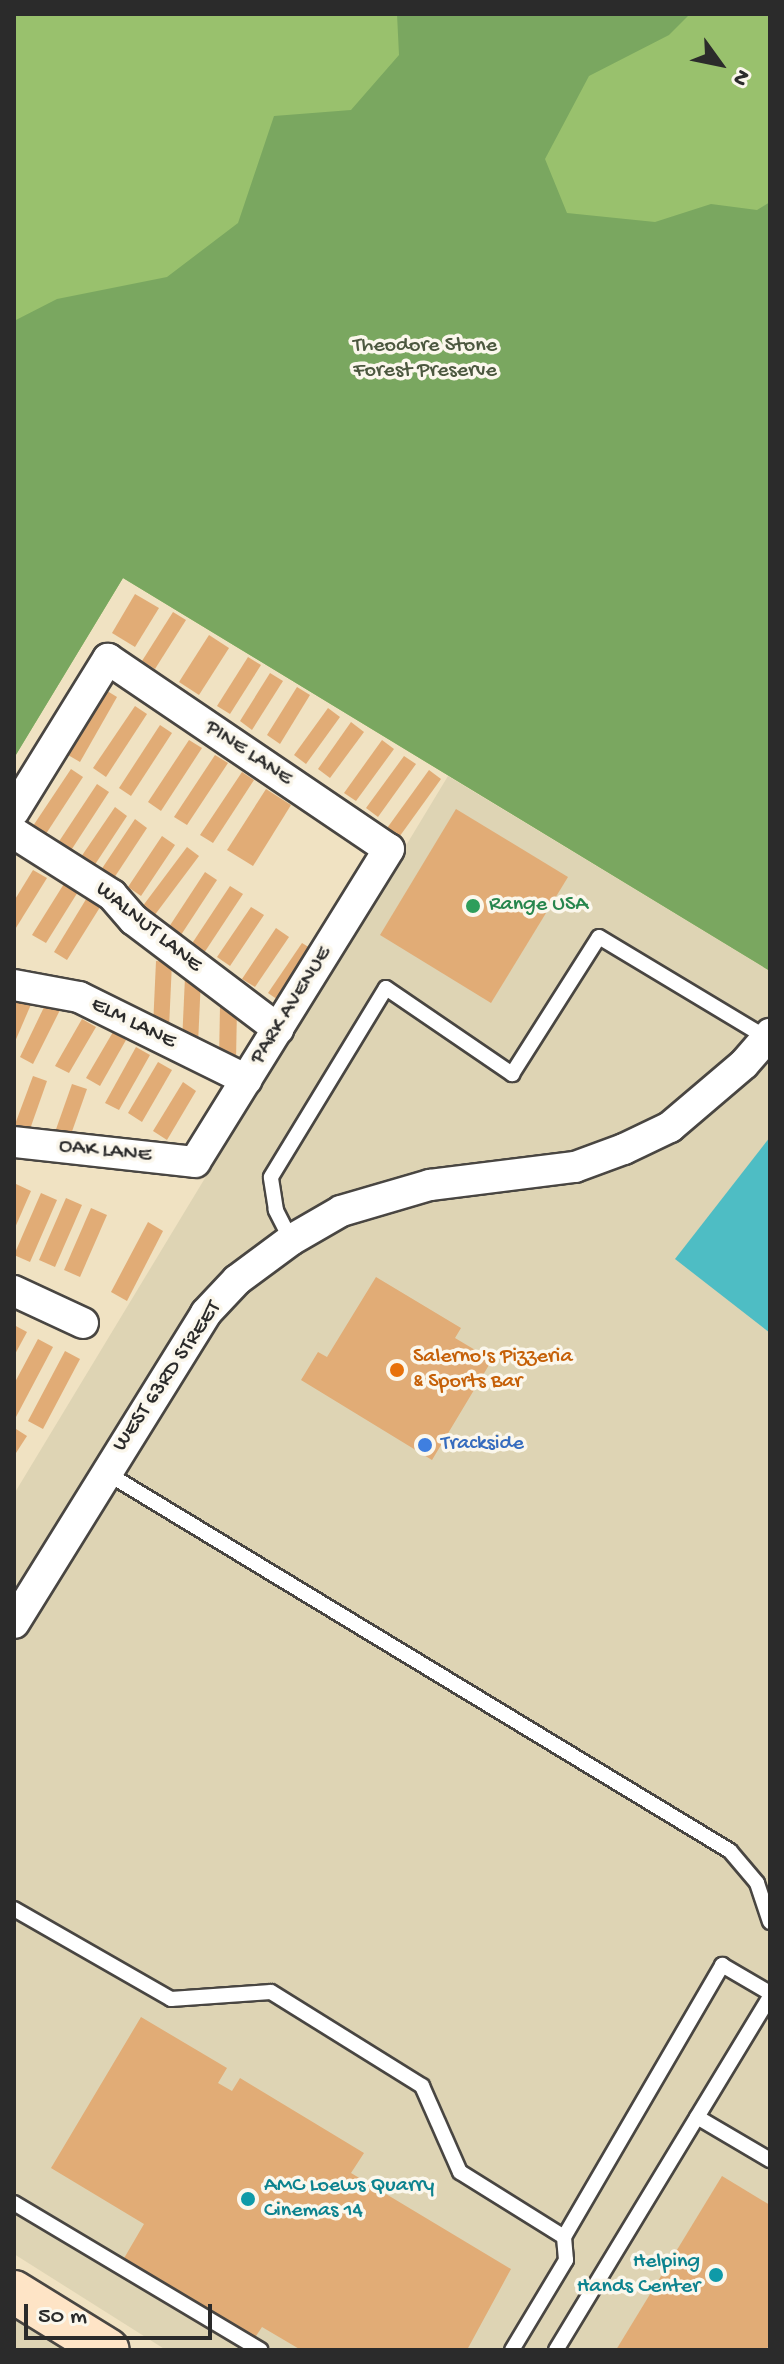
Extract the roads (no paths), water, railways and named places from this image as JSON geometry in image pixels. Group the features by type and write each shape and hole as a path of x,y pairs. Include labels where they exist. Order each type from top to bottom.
{"street":[{"name":"PINE LANE","path":"14,811 108,659 389,849"},
{"name":"WALNUT LANE","path":"14,833 112,895 134,920 278,1029"},
{"name":"PARK AVENUE","path":"195,1162 389,849"},
{"name":"ELM LANE","path":"14,985 79,997 247,1080"},
{"name":"WEST 63RD STREET","path":"14,1623 206,1313 237,1280 291,1240 341,1211 430,1185 529,1177 624,1149 670,1127 768,1036"},
{"name":"OAK LANE","path":"14,1142 195,1162"},
{"path":"14,1291 83,1323"},
{"path":"14,2292 108,2350"}],"lane":[{"path":"291,1240 276,1210 271,1177 386,988 512,1074 599,937 768,1036"},
{"path":"105,1472 730,1851 757,1883 770,1922"},
{"path":"14,1909 171,1999 271,1992 422,2086 460,2172 564,2237"},
{"path":"512,2350 566,2260 564,2237 722,1965 770,1995 556,2350"},
{"path":"697,2117 770,2160"},
{"path":"14,2203 261,2350"}],"water":[{"path":"770,1137 770,1333 675,1259"}],"place":[{"name":"Range USA","path":"473,906"},
{"name":"Salerno's Pizzeria & Sports Bar","path":"397,1370"},
{"name":"Trackside","path":"425,1445"},
{"name":"AMC Loews Quarry Cinemas 14","path":"248,2199"},
{"name":"Helping Hands Center","path":"716,2275"}],"park label":[{"name":"Theodore Stone Forest Preserve","path":"425,358"}]}
